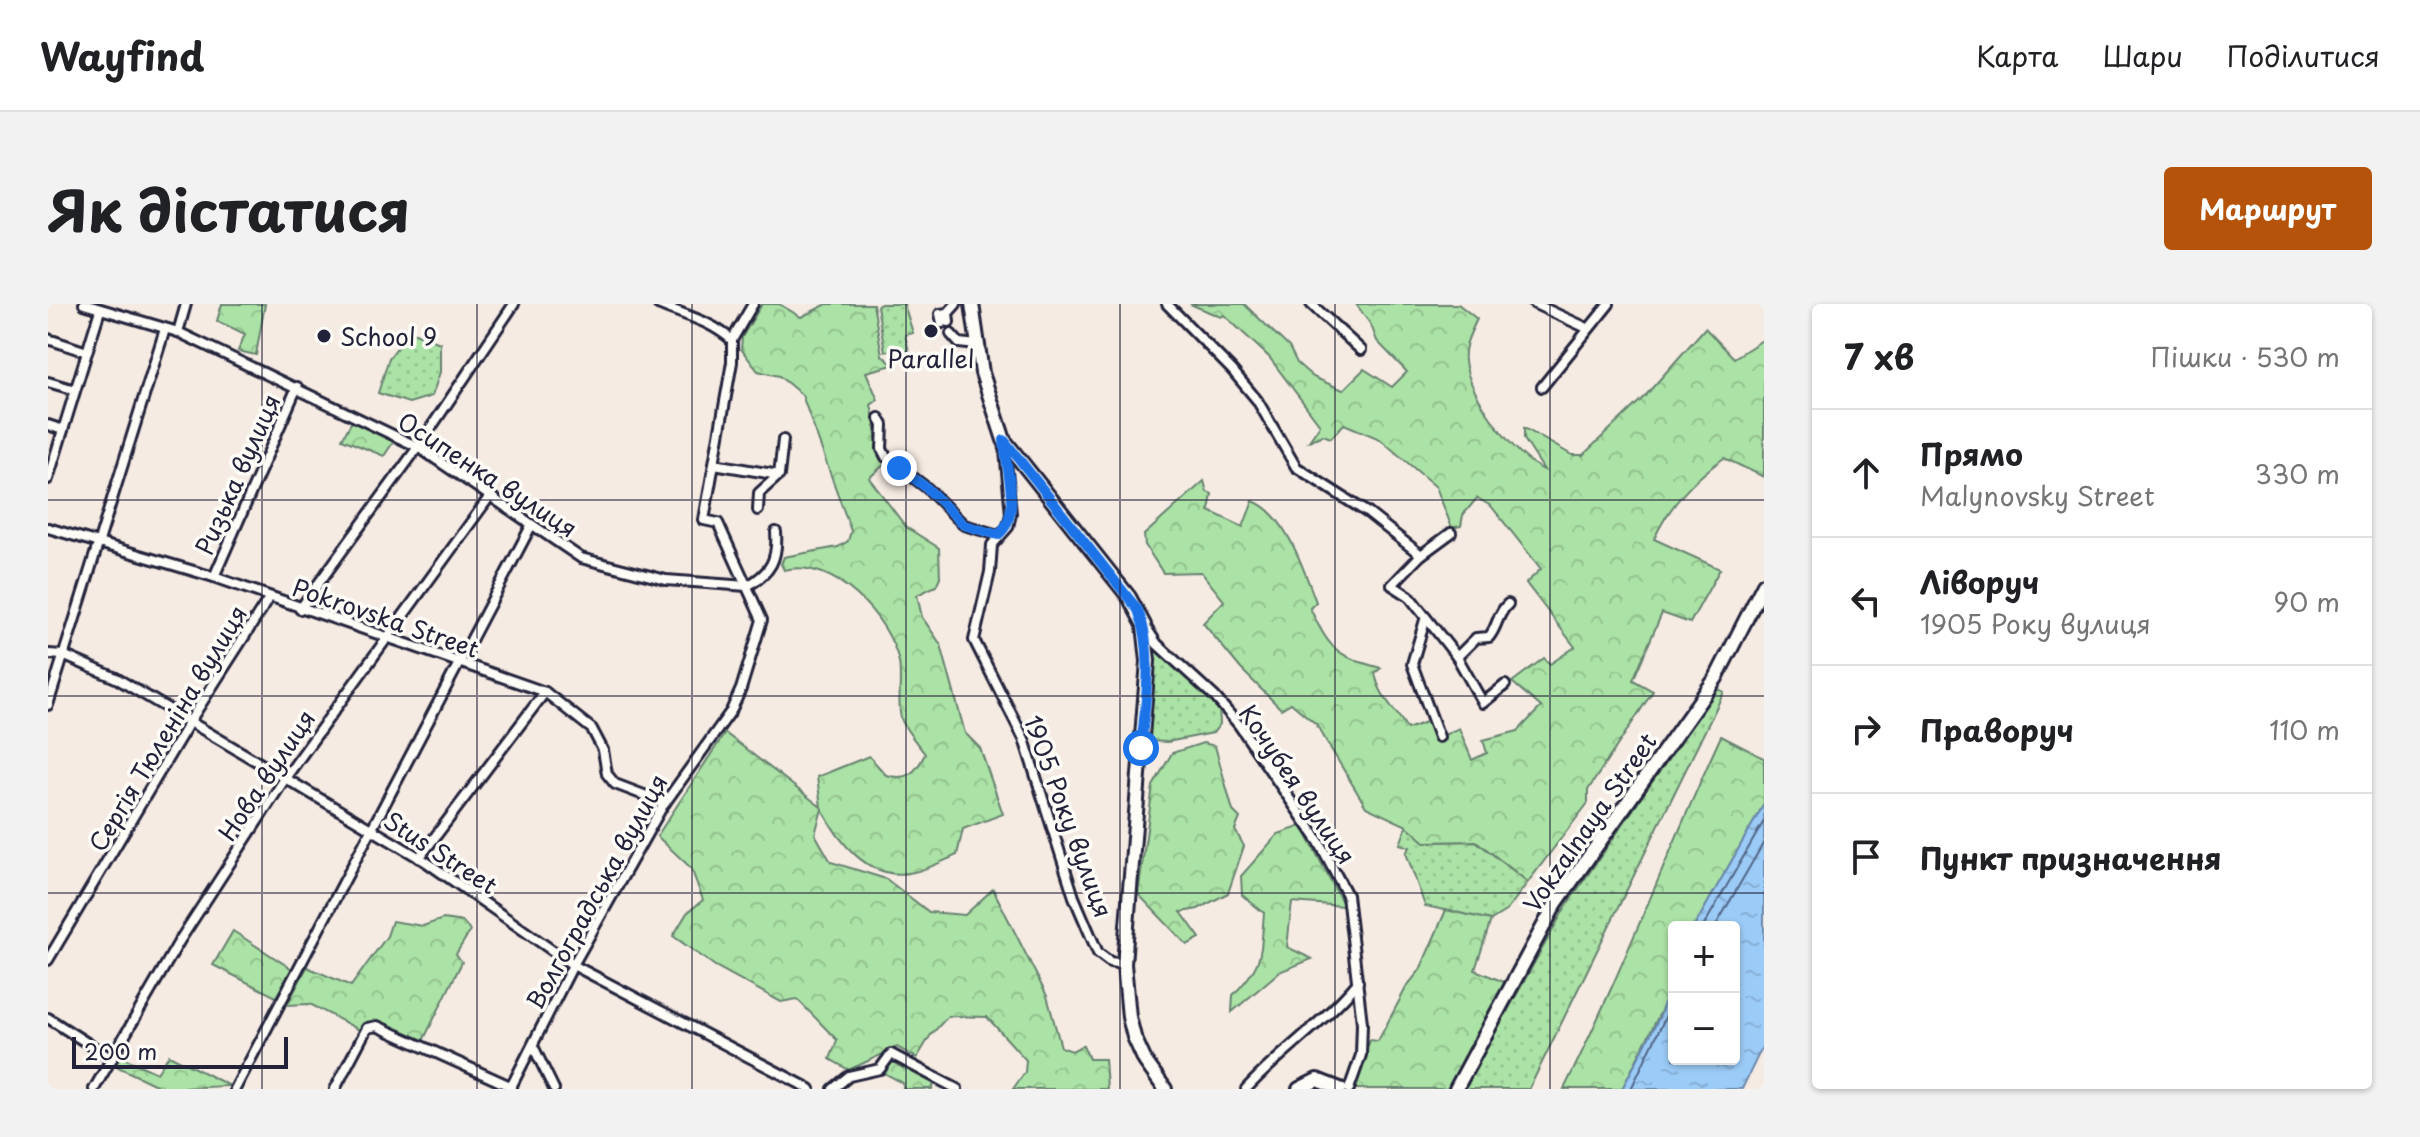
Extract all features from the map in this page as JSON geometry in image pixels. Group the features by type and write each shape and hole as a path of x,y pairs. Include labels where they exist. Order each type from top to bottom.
{"main road":[{"path":"972,304 988,399 1004,440 1129,597 1144,625 1148,661 1124,964 1126,998 1134,1037 1145,1061 1165,1089"},
{"name":"Vokzalnaya Street","path":"1456,1089 1556,903 1716,678 1764,584"},
{"path":"1299,1089 1317,1080 1340,1089"}],"street":[{"name":"Осипенка вулиця","path":"84,304 178,332 418,447 581,558 608,567 692,584 747,586"},
{"path":"178,332 186,304"},
{"path":"300,609 418,447 514,304"},
{"path":"658,304 691,318 710,322 732,340"},
{"path":"753,304 732,340 732,362 714,464 779,475"},
{"path":"946,319 956,304"},
{"path":"1167,304 1249,390 1296,467 1368,513 1421,555"},
{"path":"1311,304 1361,350"},
{"path":"1535,304 1587,328"},
{"path":"1542,387 1574,352 1587,328 1609,304"},
{"path":"49,474 100,310"},
{"path":"48,705 165,329"},
{"path":"948,335 959,343 977,345"},
{"path":"48,339 87,352"},
{"path":"48,382 75,390"},
{"name":"Ризька вулиця","path":"214,577 297,387"},
{"path":"879,418 883,425 882,449 886,457 927,488 964,525 998,535"},
{"path":"48,425 63,430"},
{"path":"758,510 759,493 779,475 783,440"},
{"name":"1905 Року вулиця","path":"1004,440 1011,514 1008,527 992,545 990,572 974,640 1024,739 1074,897 1098,953 1110,962 1124,964"},
{"name":"Волгоградська вулиця","path":"511,1088 573,965 665,803 738,698 762,620 718,523 704,520 714,464"},
{"name":"Нова вулиця","path":"94,1089 180,940 286,777 490,496"},
{"path":"235,1089 531,526"},
{"name":"Pokrovska Street","path":"48,528 214,577 545,692 592,729 603,750 607,774 615,784 665,803"},
{"path":"747,586 767,574 778,552 776,532"},
{"path":"1451,533 1421,555 1392,585 1409,596 1457,657 1483,703 1505,685"},
{"name":"Сергія Тюленіна вулиця","path":"48,960 190,721 269,598"},
{"path":"1457,657 1476,638 1489,637 1496,629 1499,612 1508,604"},
{"path":"1425,620 1412,664 1439,737"},
{"name":"Кочубея вулиця","path":"1144,625 1157,644 1215,697 1239,725 1319,842 1347,895 1358,982 1361,1055 1349,1089"},
{"name":"Stus Street","path":"48,654 63,655 116,678 419,858 573,965 810,1089"},
{"path":"419,858 545,692"},
{"path":"1246,1089 1284,1049 1331,1015 1358,982"},
{"path":"48,1018 112,1059"},
{"path":"335,1089 367,1028 377,1026 511,1088"},
{"path":"533,1045 554,1089"},
{"path":"833,1089 849,1076 880,1069 891,1054 957,1089"}],"green space":[{"path":"222,304 265,304 256,355 238,351 245,334 217,321"},
{"path":"762,304 779,304 801,317 827,304 873,304 882,355 893,365 866,372 878,400 871,405 877,442 886,463 869,478 906,527 939,548 940,577 936,586 917,595 922,617 941,645 965,733 980,748 1003,814 963,829 957,855 909,873 894,874 880,870 856,856 822,809 815,834 831,862 886,879 929,912 965,915 993,889 1047,996 1061,1047 1072,1051 1083,1045 1089,1059 1105,1059 1107,1089 1013,1089 1025,1072 1026,1060 987,1017 948,1016 930,1036 917,1058 897,1047 849,1070 830,1059 837,1040 797,999 781,1002 715,966 673,936 687,913 703,900 691,868 657,836 725,733 821,807 817,777 869,756 886,775 905,776 914,771 925,754 901,718 899,662 884,627 856,594 839,582 803,568 784,570 781,564 784,557 838,547 848,541 851,531 802,395 779,376 758,371 741,349 742,337"},
{"path":"904,304 913,333 905,335 909,351 885,351 877,306"},
{"path":"1190,304 1244,304 1289,347 1297,363 1313,377 1343,390 1364,369 1392,387 1407,372 1377,341 1371,325 1356,304 1458,304 1477,319 1465,350 1468,375 1474,390 1494,423 1519,452 1544,470 1524,439 1524,428 1572,455 1583,455 1646,395 1705,328 1734,358 1764,339 1764,477 1724,458 1683,494 1660,527 1654,539 1720,569 1690,623 1662,613 1633,680 1653,691 1588,790 1588,803 1528,882 1476,841 1425,842 1407,826 1366,807 1316,724 1291,703 1281,709 1241,669 1203,623 1224,601 1201,572 1163,573 1145,545 1144,535 1204,481 1207,492 1212,494 1209,511 1243,527 1253,501 1265,508 1276,518 1293,545 1316,602 1310,608 1329,642 1344,655 1381,668 1375,673 1380,689 1407,729 1429,721 1442,736 1459,728 1472,760 1487,753 1483,740 1518,731 1541,707 1512,682 1544,658 1550,664 1575,647 1526,583 1541,569 1491,506 1477,498 1463,515 1461,526 1452,528 1436,487 1380,439 1344,424 1331,438 1323,435 1309,441 1320,425 1269,357 1224,315 1221,317"},
{"path":"410,331 440,343 440,372 432,396 409,403 378,393 389,358"},
{"path":"352,421 394,441 384,456 342,439"},
{"path":"1153,642 1219,706 1220,724 1213,733 1167,742 1148,741 1155,667"},
{"path":"1713,686 1724,692 1529,1089 1464,1089 1566,906"},
{"path":"1721,736 1764,758 1764,804 1697,921 1668,921 1668,992 1622,1089 1564,1089 1605,1001"},
{"path":"1203,743 1215,746 1233,811 1240,818 1235,830 1244,846 1228,893 1198,909 1181,912 1200,938 1187,945 1138,894 1153,786 1172,753"},
{"path":"1302,826 1344,906 1292,902 1287,947 1312,959 1279,972 1232,1012 1233,995 1251,974 1259,957 1264,913 1242,895 1241,876 1278,834"},
{"path":"1407,826 1429,842 1476,841 1528,882 1507,910 1491,920 1425,906 1406,853 1410,847 1400,844"},
{"path":"1446,910 1491,920 1475,970 1509,984 1453,1089 1353,1089 1370,1040 1378,1041 1407,986 1420,970"},
{"path":"443,919 463,922 470,931 456,954 462,962 423,1041 379,1022 365,1024 361,1031 310,1004 287,1005 307,967 351,986 387,936 392,921 423,926"},
{"path":"233,931 292,969 276,997 213,965"},
{"path":"169,1055 230,1086 154,1089 156,1085 114,1065 120,1056 157,1073"},
{"path":"894,1059 935,1082 932,1089 903,1089 903,1083 884,1073"}],"water":[{"path":"1764,804 1764,1043 1742,1089 1622,1089 1659,1018 1668,991 1668,1065 1740,1065 1740,921 1697,921"}],"tunnel":[{"path":"942,323 944,335"}],"place":[{"name":"Parallel","path":"931,331"},
{"name":"School 9","path":"324,336"}],"route":[{"path":"899,468 927,488 964,525 998,535 1008,527 1011,514 1004,440 1138,610 1144,625 1148,661 1141,748"}]}
